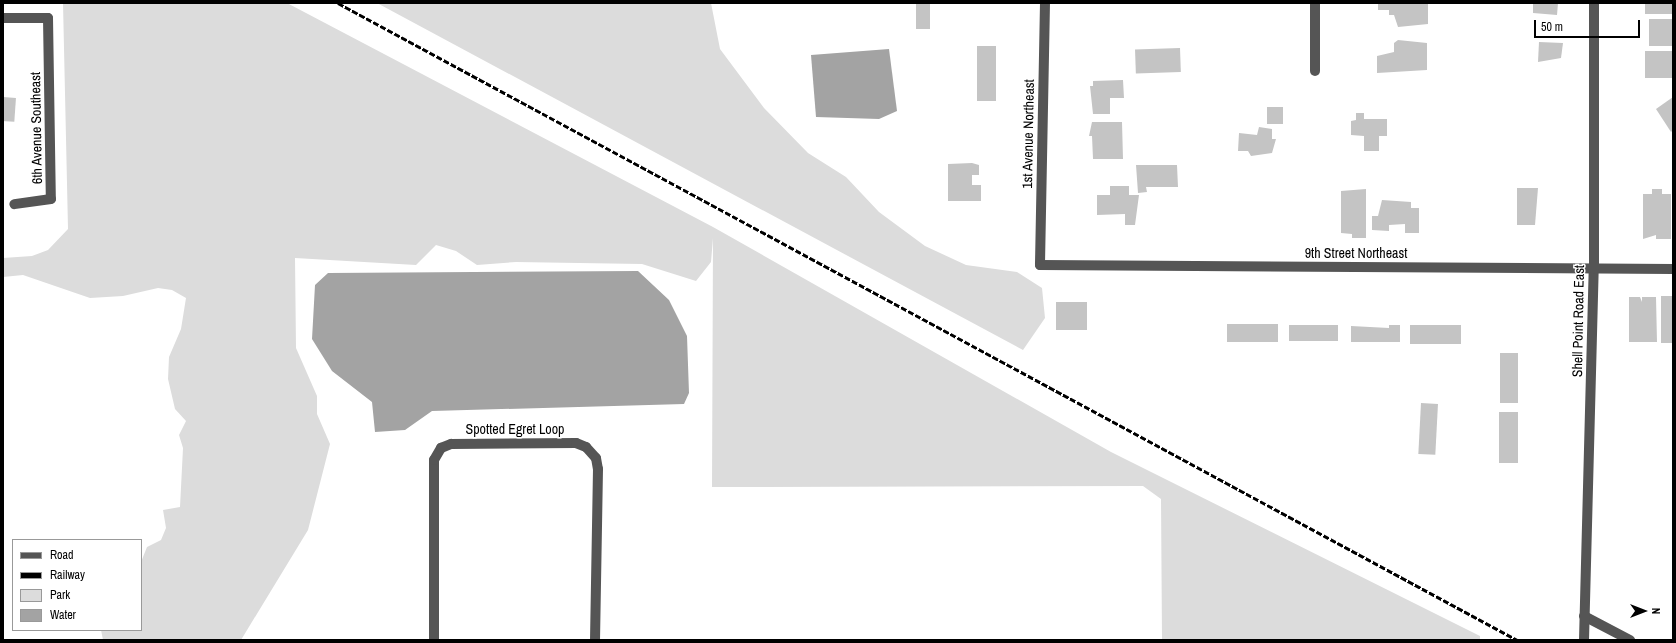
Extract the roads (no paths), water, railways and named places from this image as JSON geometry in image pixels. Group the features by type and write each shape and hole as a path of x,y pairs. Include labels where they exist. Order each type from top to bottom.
{"street":[{"name":"1st Avenue Northeast","path":"1040,265 1045,3"},
{"path":"1315,3 1315,71"},
{"name":"Shell Point Road East","path":"1584,640 1594,269 1594,3"},
{"name":"6th Avenue Southeast","path":"3,18 48,18 51,199 14,204"},
{"name":"9th Street Northeast","path":"1040,265 1673,269"},
{"name":"Spotted Egret Loop","path":"434,640 434,460 441,448 451,444 576,443 586,446 596,458 598,469 595,640"},
{"path":"1584,616 1630,640"}],"water":[{"path":"889,49 897,111 879,119 816,117 811,55"},
{"path":"638,271 669,300 687,336 689,393 684,404 432,411 405,430 375,432 372,402 332,371 312,339 315,285 328,273"}],"railway":[{"path":"338,3 1517,640"}]}
